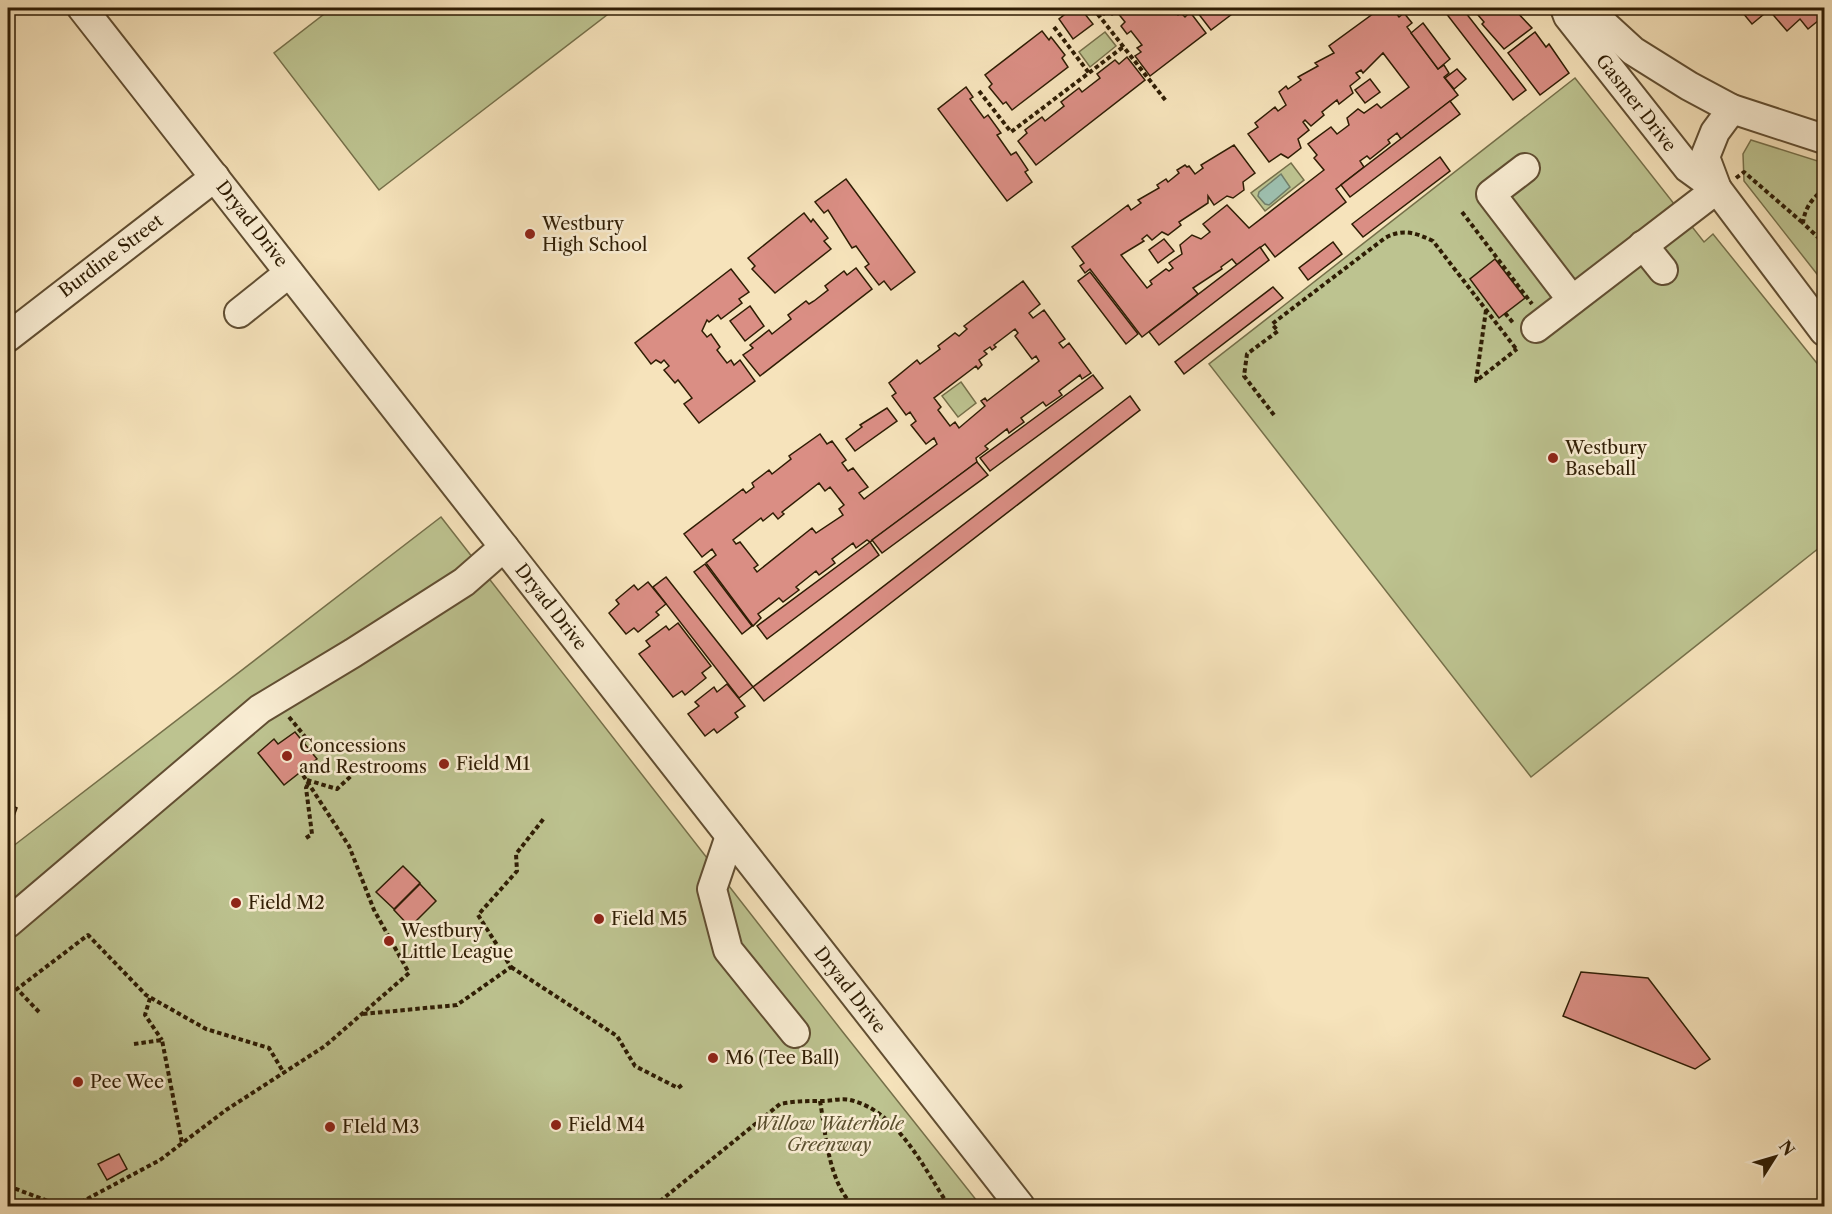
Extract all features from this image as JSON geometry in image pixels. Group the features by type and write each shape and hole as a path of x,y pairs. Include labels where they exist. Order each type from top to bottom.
{"street":[{"name":"Dryad Drive","path":"82,8 1020,1206"},
{"name":"Gasmer Drive","path":"1565,8 1688,168 1717,189"},
{"path":"1586,8 1633,51 1732,109 1824,139"},
{"name":"Gasmer Drive","path":"1732,109 1715,132 1705,157 1717,189 1824,331"},
{"path":"1525,168 1491,194 1572,300"},
{"name":"Burdine Street","path":"8,337 215,177"},
{"path":"1531,331 1717,189"},
{"path":"1643,245 1663,270"},
{"path":"239,313 289,273"},
{"path":"8,923 260,709 464,582 504,547"},
{"path":"730,836 712,889 728,950 795,1033"}],"path":[{"path":"1093,8 1166,101"},
{"path":"1054,27 1089,73"},
{"path":"979,91 1011,132 1123,47"},
{"path":"1717,189 1744,172 1824,243"},
{"path":"1803,223 1804,213 1811,200 1824,189"},
{"path":"1462,212 1531,331"},
{"path":"1274,415 1244,376 1247,354 1278,331 1272,324 1396,232 1414,232 1433,241 1517,350"},
{"path":"1486,309 1476,381 1517,350 1531,331"},
{"path":"1505,313 1531,331"},
{"path":"275,700 307,739 303,742"},
{"path":"74,1206 160,1160 326,1046 409,973 374,910 349,846 301,772"},
{"path":"307,781 336,789 351,777"},
{"path":"306,838 312,834 307,781"},
{"path":"545,817 516,854 517,871 478,915 511,967 617,1036 635,1066 678,1088 682,1085"},
{"path":"39,1012 17,989 88,935 150,998 206,1029 269,1048 284,1073"},
{"path":"362,1014 457,1005 511,967"},
{"path":"150,998 145,1015 162,1040 182,1143"},
{"path":"134,1044 162,1040"},
{"path":"654,1206 780,1104 803,1099 847,1100 861,1103 886,1118 908,1144 949,1206"},
{"path":"820,1101 831,1165 853,1206"},
{"path":"8,1186 61,1206"}],"green space":[{"path":"332,8 616,8 379,190 274,53"},
{"path":"1105,32 1116,46 1090,67 1079,52"},
{"name":"Westbury Baseball","path":"1575,78 1704,242 1713,234 1824,372 1824,544 1531,777 1209,364"},
{"path":"1751,140 1824,163 1824,283 1744,181 1743,154"},
{"path":"1291,163 1304,180 1265,211 1251,193"},
{"path":"961,382 976,403 958,417 942,396"},
{"name":"Westbury Little League","path":"441,517 981,1206 8,1206 8,850"}],"shaded area":[{"path":"1281,174 1290,187 1269,205 1265,204 1258,196 1259,192"}],"building":[{"path":"1073,8 1080,8 1093,24 1073,39 1059,19"},
{"path":"1098,8 1172,8 1178,15 1181,13 1185,17 1190,12 1206,33 1150,76 1135,56 1141,52 1137,48 1142,45 1131,31 1127,34 1121,26 1125,22 1117,12 1112,15 1109,11 1104,15"},
{"path":"1194,8 1240,8 1211,30"},
{"path":"1381,8 1392,8 1399,17 1404,13 1412,23 1407,27 1438,69 1444,65 1449,73 1444,77 1458,95 1401,139 1397,133 1388,140 1390,143 1370,159 1367,156 1360,161 1364,167 1336,189 1346,202 1275,257 1265,244 1237,265 1232,259 1221,267 1222,269 1193,288 1198,294 1142,337 1090,269 1085,273 1080,266 1084,263 1072,247 1128,205 1131,210 1141,203 1138,200 1159,188 1157,185 1166,179 1168,182 1179,173 1177,170 1185,165 1189,166 1195,174 1203,168 1201,165 1234,145 1255,173 1243,182 1244,190 1233,198 1227,196 1214,205 1208,196 1208,203 1179,222 1181,225 1168,235 1162,232 1152,240 1147,235 1142,239 1144,241 1121,255 1147,288 1152,284 1150,281 1166,269 1169,271 1173,268 1169,263 1182,254 1180,245 1192,235 1201,239 1210,232 1203,224 1227,205 1249,228 1324,170 1314,158 1317,155 1308,144 1331,127 1337,134 1349,125 1347,118 1358,109 1364,113 1377,104 1381,108 1409,87 1383,53 1363,73 1361,70 1356,73 1360,78 1350,86 1353,93 1339,104 1337,100 1322,112 1324,115 1311,126 1305,120 1303,122 1309,130 1298,139 1301,148 1288,158 1281,154 1269,162 1248,134 1258,127 1255,123 1275,107 1278,111 1286,105 1279,92 1286,86 1288,89 1301,80 1298,77 1318,66 1315,63 1334,53 1329,46"},
{"path":"1442,8 1462,8 1526,90 1513,100"},
{"path":"1472,8 1513,8 1532,28 1504,49 1482,24 1484,22"},
{"path":"1744,8 1824,8 1824,16 1808,29 1800,19 1787,31 1769,10 1752,24 1742,12"},
{"path":"1423,23 1450,59 1438,69 1411,33"},
{"path":"1042,31 1049,40 1051,37 1065,55 1062,58 1068,67 1012,110 1006,102 1003,104 989,87 992,84 985,75"},
{"path":"1535,32 1546,47 1549,44 1569,73 1540,95 1508,53"},
{"path":"1127,57 1145,80 1036,165 1018,141 1027,133 1025,130 1042,117 1045,121 1064,106 1061,102 1079,88 1082,92 1100,78 1097,74 1115,60 1119,64"},
{"path":"1457,69 1466,79 1454,89 1445,78"},
{"path":"1370,79 1380,92 1365,103 1355,90"},
{"path":"966,87 973,97 970,99 984,118 988,115 1001,133 997,135 1011,155 1016,152 1028,170 1025,172 1032,182 1007,201 938,109"},
{"path":"1450,101 1460,114 1350,197 1341,185"},
{"path":"1440,157 1450,171 1363,237 1352,224"},
{"path":"846,179 915,272 891,290 884,281 879,285 865,267 869,264 856,246 852,248 828,210 824,213 815,202"},
{"path":"804,213 811,222 813,219 828,238 824,241 831,249 775,293 752,269 755,266 748,258"},
{"path":"1164,239 1174,251 1158,263 1149,250"},
{"path":"1333,242 1342,254 1308,280 1299,268"},
{"path":"1260,247 1269,260 1159,345 1149,332"},
{"path":"1495,259 1525,298 1499,318 1470,279"},
{"path":"856,268 872,289 760,376 743,355 753,348 750,345 769,330 772,334 791,319 788,315 806,301 809,304 828,290 825,286 844,271 847,275"},
{"path":"731,269 749,292 739,299 742,303 721,319 718,315 709,322 707,320 702,331 707,337 711,334 720,347 717,350 727,363 731,360 734,365 740,360 755,381 699,423 684,404 692,398 678,380 675,383 664,370 669,366 664,360 661,363 656,360 651,364 635,343"},
{"path":"1090,272 1138,334 1126,344 1078,281"},
{"path":"1023,281 1040,304 1029,313 1033,318 1044,310 1065,339 1059,343 1063,348 1069,343 1091,373 1082,379 1080,375 1059,391 1062,395 1046,406 1043,402 1021,418 1024,422 1009,433 1007,429 985,446 988,449 976,458 977,462 870,542 867,540 856,548 853,543 832,559 835,563 819,575 816,571 796,587 799,590 783,602 779,598 758,614 761,618 753,626 706,563 716,555 712,549 702,557 684,534 743,489 746,493 754,487 752,483 769,470 772,474 791,459 789,456 820,434 827,444 832,441 846,460 842,463 848,471 853,468 868,487 859,493 864,499 937,444 934,438 926,444 911,425 916,421 910,412 906,415 892,396 896,393 889,383 917,360 920,364 940,349 938,346 955,333 959,336 967,329 964,326","holes":["1015,329 1018,333 1015,336 1032,359 1036,356 1039,361 987,401 985,398 981,401 985,406 959,428 955,422 950,426 938,410 941,407 934,398 976,366 978,369 982,365 979,360 987,354 984,351 990,347 992,350 996,347 994,345","819,483 825,491 830,487 844,505 839,509 843,515 816,533 812,528 757,572 754,568 758,565 740,542 736,544 733,540 761,518 763,521 773,513 778,519 784,514 782,512"]},
{"path":"1273,287 1283,298 1184,374 1175,362"},
{"path":"750,306 764,326 745,341 730,321"},
{"path":"1093,375 1103,388 990,471 980,458"},
{"path":"1130,396 1140,410 764,701 753,687"},
{"path":"887,408 897,421 855,451 846,439 862,427 860,425"},
{"path":"977,462 988,475 882,553 872,540"},
{"path":"870,542 879,555 767,639 757,626"},
{"path":"705,564 752,626 742,634 694,572"},
{"path":"666,577 753,687 739,698 653,587"},
{"path":"648,582 666,604 656,612 659,615 638,632 634,628 626,634 609,613 619,604 616,600 634,585 638,590"},
{"path":"678,623 711,666 702,673 706,678 685,695 682,691 673,697 639,654 650,646 646,641 666,626 669,630"},
{"path":"727,684 745,706 735,713 738,717 717,733 714,729 705,736 688,714 699,706 695,702 714,687 717,692"},
{"name":"Concessions and Restrooms","path":"295,732 317,759 284,785 258,753 274,739 278,744"},
{"path":"8,804 17,808 8,833"},
{"path":"403,866 420,883 394,909 376,892"},
{"path":"420,884 436,901 410,927 394,910"},
{"path":"1581,972 1648,978 1710,1059 1695,1069 1563,1016"},
{"path":"119,1154 127,1169 107,1180 98,1164"}],"place":[{"name":"Westbury High School","path":"530,234"},
{"name":"Westbury Baseball","path":"1553,458"},
{"name":"Concessions and Restrooms","path":"287,756"},
{"name":"Field M1","path":"444,764"},
{"name":"Field M2","path":"236,903"},
{"name":"Field M5","path":"599,919"},
{"name":"Westbury Little League","path":"389,941"},
{"name":"M6 (Tee Ball)","path":"713,1058"},
{"name":"Pee Wee","path":"78,1082"},
{"name":"Field M4","path":"556,1125"},
{"name":"FIeld M3","path":"330,1127"}],"park label":[{"name":"Willow Waterhole Greenway","path":"829,1134"}]}
